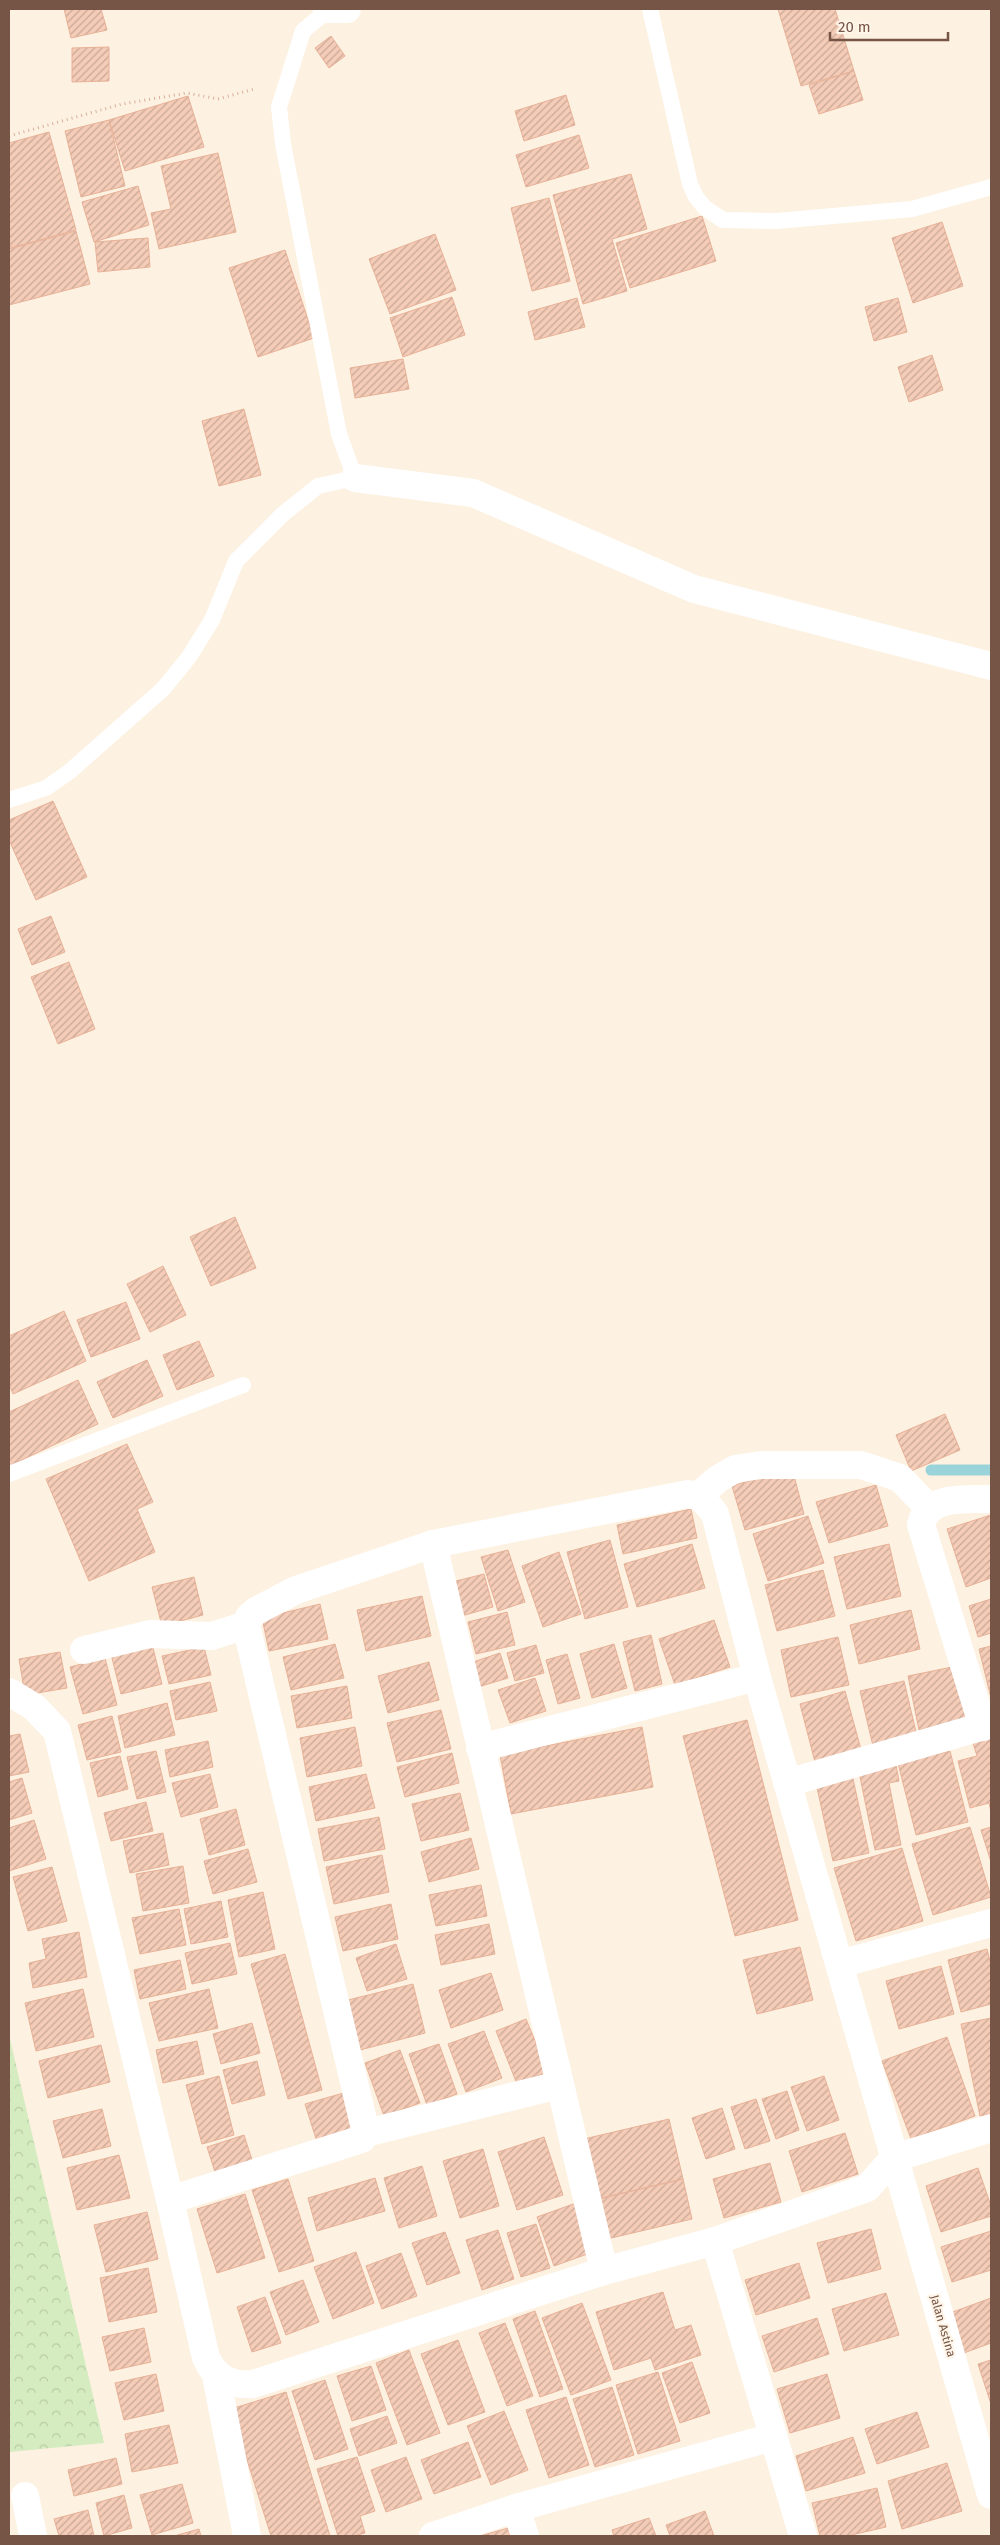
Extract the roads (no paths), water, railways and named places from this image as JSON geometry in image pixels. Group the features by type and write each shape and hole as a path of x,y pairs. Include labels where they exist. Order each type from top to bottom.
{"street":[{"path":"355,478 473,493 694,589 991,666"},
{"path":"366,2133 246,1625 249,1617 256,1610 296,1590 433,1544 688,1494 698,1496 718,1479 735,1469 761,1465 861,1465 900,1478 929,1508"},
{"name":"Jalan Astina","path":"698,1496 706,1500 715,1514 757,1678 991,2495"},
{"path":"787,1783 987,1725 921,1525 923,1516 929,1508 952,1500 991,1499"},
{"path":"433,1544 604,2271"},
{"path":"84,1650 150,1634 212,1636 246,1625"},
{"path":"480,1748 757,1678"},
{"path":"9,1691 34,1707 57,1731 170,2200 206,2358 216,2375 247,2536"},
{"path":"839,1964 991,1923"},
{"path":"170,2200 362,2139 366,2133 559,2085"},
{"path":"216,2375 241,2385 253,2384 604,2271 716,2241 867,2188 894,2158 991,2128"},
{"path":"716,2241 803,2536"},
{"path":"433,2536 516,2508 773,2437"},
{"path":"25,2496 33,2536"},
{"path":"516,2508 525,2536"}],"lane":[{"path":"9,800 46,788 69,772 163,689 189,657 212,620 236,561 283,514 318,486 355,478 339,434 283,144 279,107 303,31 334,9"},
{"path":"650,9 690,184 696,197 705,208 723,220 777,221 912,208 991,187"},
{"path":"9,1474 243,1385"}],"waterway":[{"path":"931,1470 991,1470"}]}
